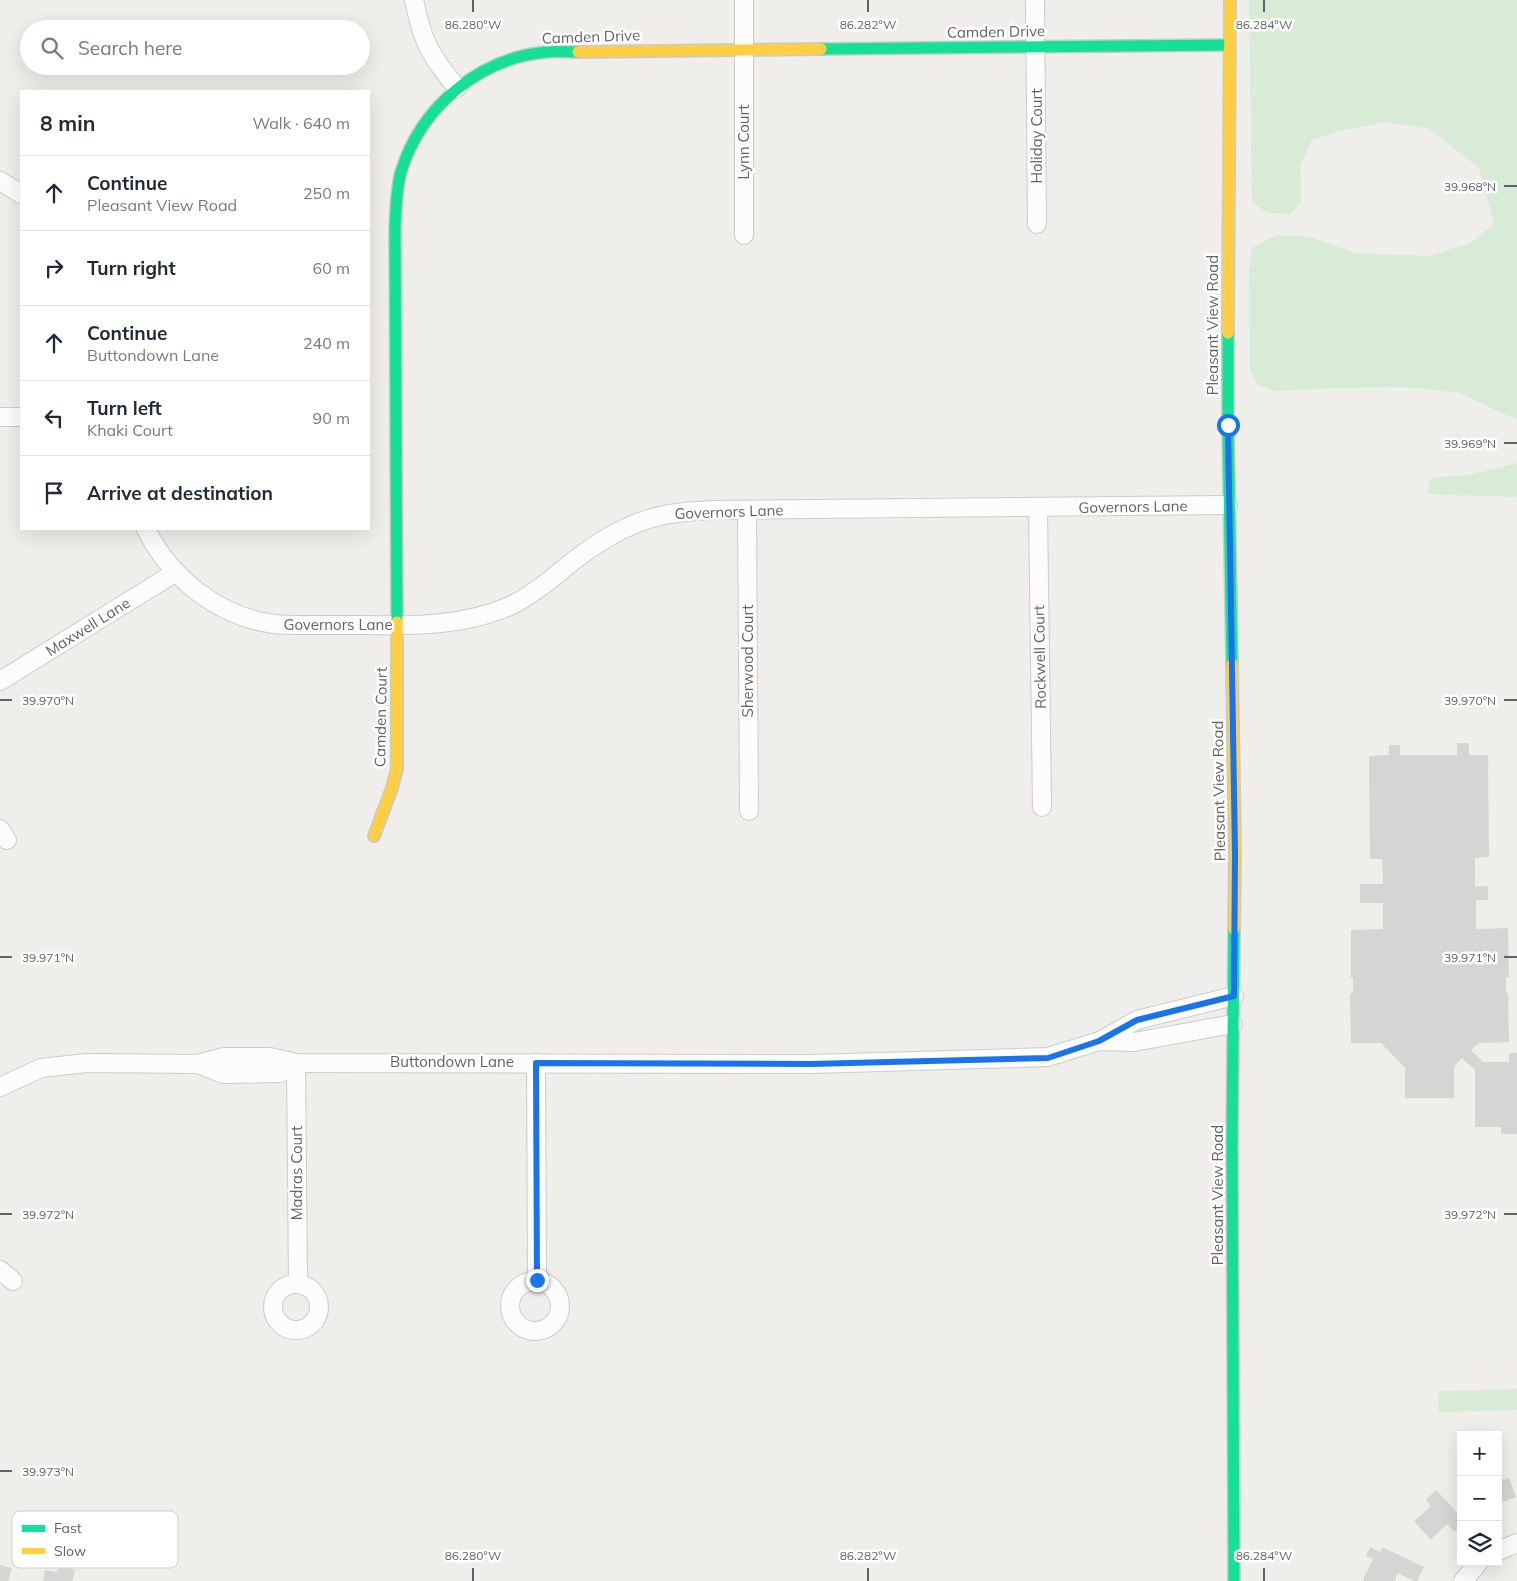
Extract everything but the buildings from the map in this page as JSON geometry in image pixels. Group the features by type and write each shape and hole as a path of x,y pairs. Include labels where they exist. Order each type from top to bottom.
{"main road":[{"name":"Pleasant View Road","path":"1230,0 1228,505 1235,853 1232,1163 1234,1581"},
{"name":"Camden Drive","path":"398,625 395,239 397,196 401,172 418,134 434,112 457,88 478,74 501,64 524,56 547,52 1230,45"},
{"name":"Camden Court","path":"374,836 397,769 398,625"}],"street":[{"path":"414,0 419,24 426,43 457,88"},
{"name":"Lynn Court","path":"744,0 744,235"},
{"name":"Holiday Court","path":"1036,0 1037,224"},
{"path":"0,181 20,193"},
{"path":"0,417 20,417"},
{"name":"Governors Lane","path":"146,530 154,546 194,590 214,603 256,621 276,624 398,625 438,624 472,618 510,605 548,582 612,534 639,522 675,513 714,510 1228,505"},
{"name":"Rockwell Court","path":"1038,508 1042,807"},
{"name":"Sherwood Court","path":"747,510 748,811"},
{"name":"Maxwell Lane","path":"0,681 176,572"},
{"path":"1099,1041 1137,1020 1234,996"},
{"name":"Buttondown Lane","path":"0,1087 41,1068 87,1063 198,1064 224,1057 270,1057 296,1063 811,1064 1048,1058 1099,1041 1134,1042 1233,1024"},
{"name":"Madras Court","path":"296,1063 298,1284"},
{"path":"536,1063 537,1280"},
{"path":"1502,1549 1517,1542"},
{"path":"1462,1581 1475,1566"}],"green space":[{"path":"1249,0 1517,0 1517,420 1457,392 1404,387 1276,391 1257,385 1250,368 1249,272 1252,248 1276,235 1310,237 1356,253 1429,256 1470,243 1494,224 1479,168 1428,128 1385,122 1340,131 1312,140 1300,165 1301,202 1290,214 1267,213 1252,202"},
{"path":"1517,463 1517,497 1427,494 1431,478 1470,475"},
{"path":"1517,1389 1517,1410 1439,1412 1438,1391"}],"traffic: fast":[{"path":"821,49 1229,45"},
{"path":"397,622 395,229 397,193 401,172 410,148 438,107 476,75 498,64 522,56 551,52 578,52"},
{"path":"1228,333 1232,664"},
{"path":"1234,929 1232,1144 1234,1581"}],"traffic: slow":[{"path":"1228,333 1230,0"},
{"path":"578,52 821,49"},
{"path":"374,836 397,769 397,622"},
{"path":"1232,664 1235,853 1234,929"}],"route":[{"path":"537,1280 536,1063 811,1064 1048,1058 1099,1041 1137,1020 1234,996 1235,853 1228,425"}]}
